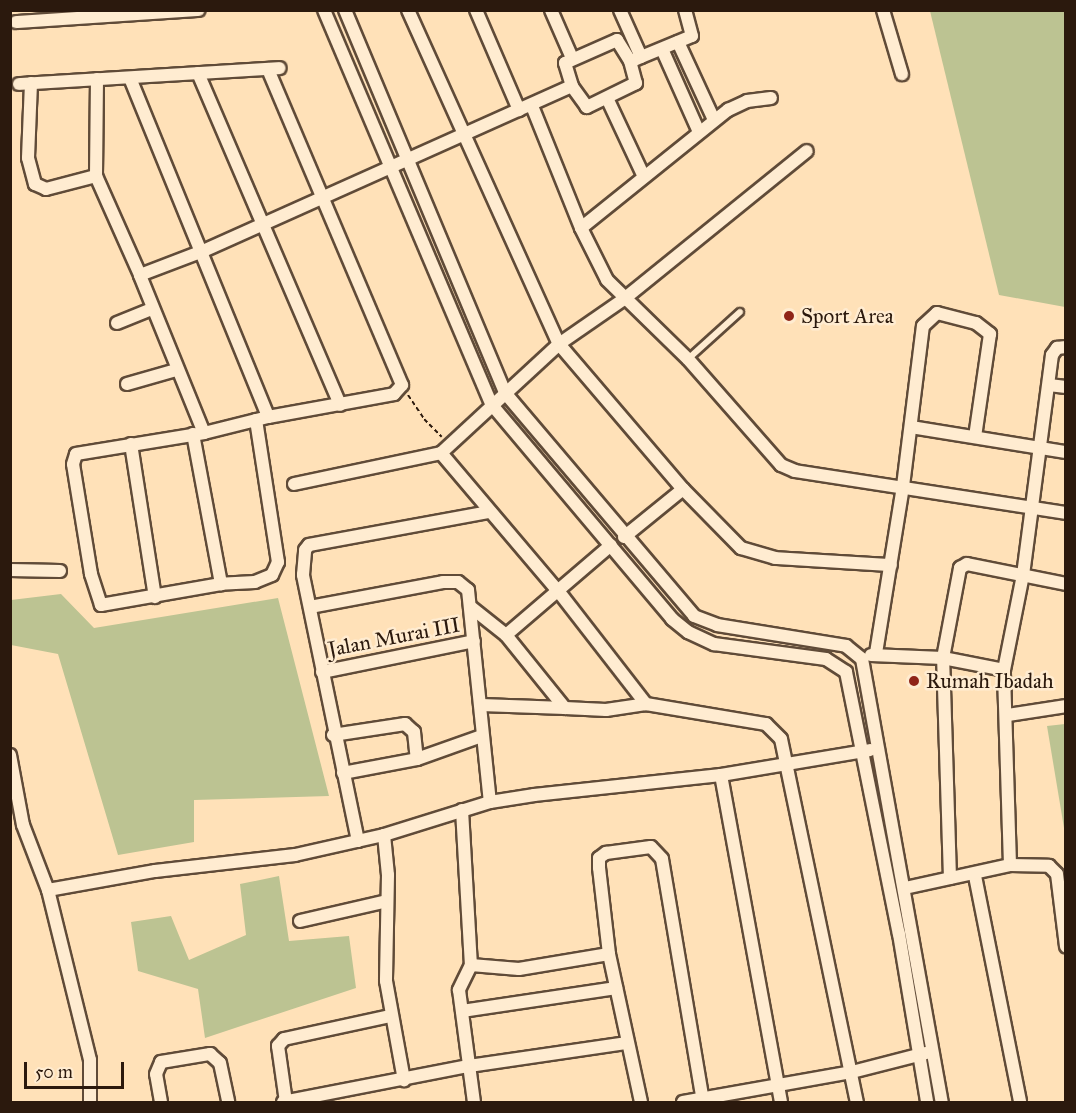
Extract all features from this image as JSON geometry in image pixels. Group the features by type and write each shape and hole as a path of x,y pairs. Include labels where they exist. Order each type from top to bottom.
{"street":[{"path":"16,22 199,10"},
{"path":"324,10 492,405 672,619 701,639 837,664 851,684 862,751 906,971 927,1102"},
{"path":"345,10 506,394 624,537 694,616 707,622 846,646 862,659 942,1102"},
{"path":"408,10 462,135 560,345 683,489 741,548 775,558 891,565"},
{"path":"476,10 519,111"},
{"path":"551,10 572,58"},
{"path":"620,10 636,59 636,83 587,107 572,86 565,66 572,58 617,40 636,59"},
{"path":"636,59 692,36 685,10"},
{"path":"884,10 902,74"},
{"path":"678,42 714,120"},
{"path":"662,49 699,132"},
{"path":"96,176 46,189 35,184 28,158 25,83 274,68 322,197 402,385 394,394 262,419 198,434 82,450 73,464 99,602 106,606 221,584 265,579 272,575 278,562 262,419 203,250 130,78"},
{"path":"198,73 340,405"},
{"path":"97,79 96,176 140,274 198,434 221,584"},
{"path":"140,274 203,250 389,166 532,106 572,86"},
{"path":"581,228 714,120 747,101 771,98"},
{"path":"607,99 644,177"},
{"path":"532,106 581,228 607,280 624,300 688,359 788,470 903,486 1065,513"},
{"path":"294,484 441,453 560,345 624,300 807,151"},
{"path":"117,324 152,309"},
{"path":"876,653 903,486 923,326 937,313 976,323 990,334 975,437"},
{"path":"1010,866 1008,715 1005,670 1023,575 1037,447 1049,385 1052,355 1057,348 1065,347"},
{"path":"127,384 176,370"},
{"path":"1049,385 1065,387"},
{"path":"911,427 1065,452"},
{"path":"131,444 155,597"},
{"path":"441,453 559,592 646,704"},
{"path":"624,537 683,489"},
{"path":"358,841 333,735 302,563 309,545 489,512"},
{"path":"506,635 559,592 611,545"},
{"path":"633,572 645,560"},
{"path":"950,878 942,658 960,567 967,564 1065,584"},
{"path":"10,570 60,571"},
{"path":"310,607 458,582 468,590 472,608 482,736 490,802"},
{"path":"472,608 506,635 565,708"},
{"name":"Jalan Murai III","path":"322,672 474,641"},
{"path":"862,659 876,653 942,658 1005,670"},
{"path":"481,705 606,710 646,704 766,724 781,739 857,1102"},
{"path":"1008,715 1065,706"},
{"path":"333,735 405,724 414,732 417,759"},
{"path":"343,773 417,759 482,736"},
{"path":"48,890 155,871 295,855 384,835 490,802 608,785 721,775 880,749"},
{"path":"10,755 23,825 48,890 90,1060 90,1102"},
{"path":"721,775 781,1102"},
{"path":"462,810 471,965 459,983 474,1102"},
{"path":"384,835 390,1016 404,1080"},
{"path":"641,1102 609,954 599,858 606,853 651,847 662,859 702,1101"},
{"path":"905,888 950,878 975,876 1010,866 1049,866 1057,874 1065,946"},
{"path":"975,876 1020,1102"},
{"path":"300,921 387,901"},
{"path":"471,965 519,969 609,954"},
{"path":"906,971 919,968"},
{"path":"462,1011 616,988"},
{"path":"390,1016 284,1039 278,1046 284,1102 470,1066 627,1043"},
{"path":"683,1102 702,1101 852,1072 932,1052"},
{"path":"160,1102 156,1074 161,1062 210,1054 220,1063 228,1102"}],"lane":[{"path":"688,359 740,312"}],"path":[{"path":"402,385 424,420 452,444"}],"green space":[{"path":"930,11 1065,11 1065,307 999,295"},
{"path":"61,594 94,628 278,598 329,796 194,800 194,842 118,855 58,654 11,645 11,600"},
{"path":"1066,724 1065,834 1047,726"},
{"path":"279,876 289,941 349,936 356,988 205,1038 198,989 138,971 131,922 171,916 189,960 246,935 240,884"}],"place":[{"name":"Sport Area","path":"789,316"},
{"name":"Rumah Ibadah","path":"914,681"}]}
